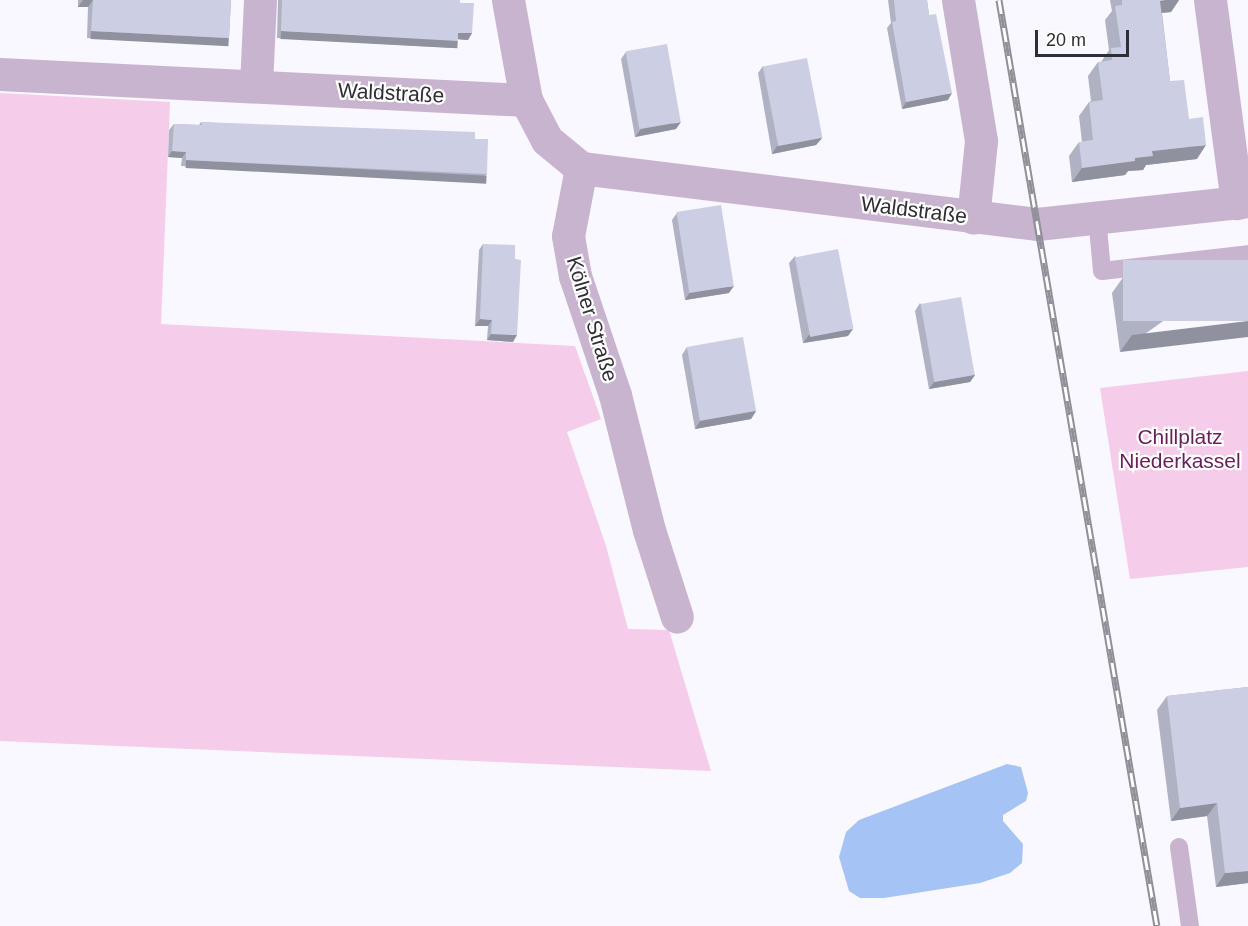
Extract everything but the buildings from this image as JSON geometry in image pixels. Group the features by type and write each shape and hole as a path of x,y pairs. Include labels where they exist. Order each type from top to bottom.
{"street":[{"path":"256,85 260,0"},
{"path":"508,0 526,100 547,140 580,168"},
{"path":"958,0 981,141 974,218"},
{"path":"1210,0 1242,202"},
{"name":"Waldstraße","path":"0,74 526,100"},
{"name":"Waldstraße","path":"580,168 1037,224 1242,202"},
{"name":"Kölner Straße","path":"580,168 568,236 575,276 615,394 649,530 677,617"}],"lane":[{"path":"1097,217 1102,271 1248,255"},
{"path":"1179,847 1190,926"}],"green space":[{"path":"0,93 170,102 161,324 575,346 601,419 567,432 606,546 628,629 669,630 711,771 0,741"},
{"name":"Chillplatz Niederkassel","path":"1248,371 1248,567 1130,579 1100,388"}],"water":[{"path":"1007,764 1021,767 1028,793 1026,801 1003,815 1003,821 1023,844 1022,863 1010,873 980,883 884,898 860,898 849,891 839,857 846,832 859,820"}],"railway":[{"path":"999,0 1157,926"}]}
